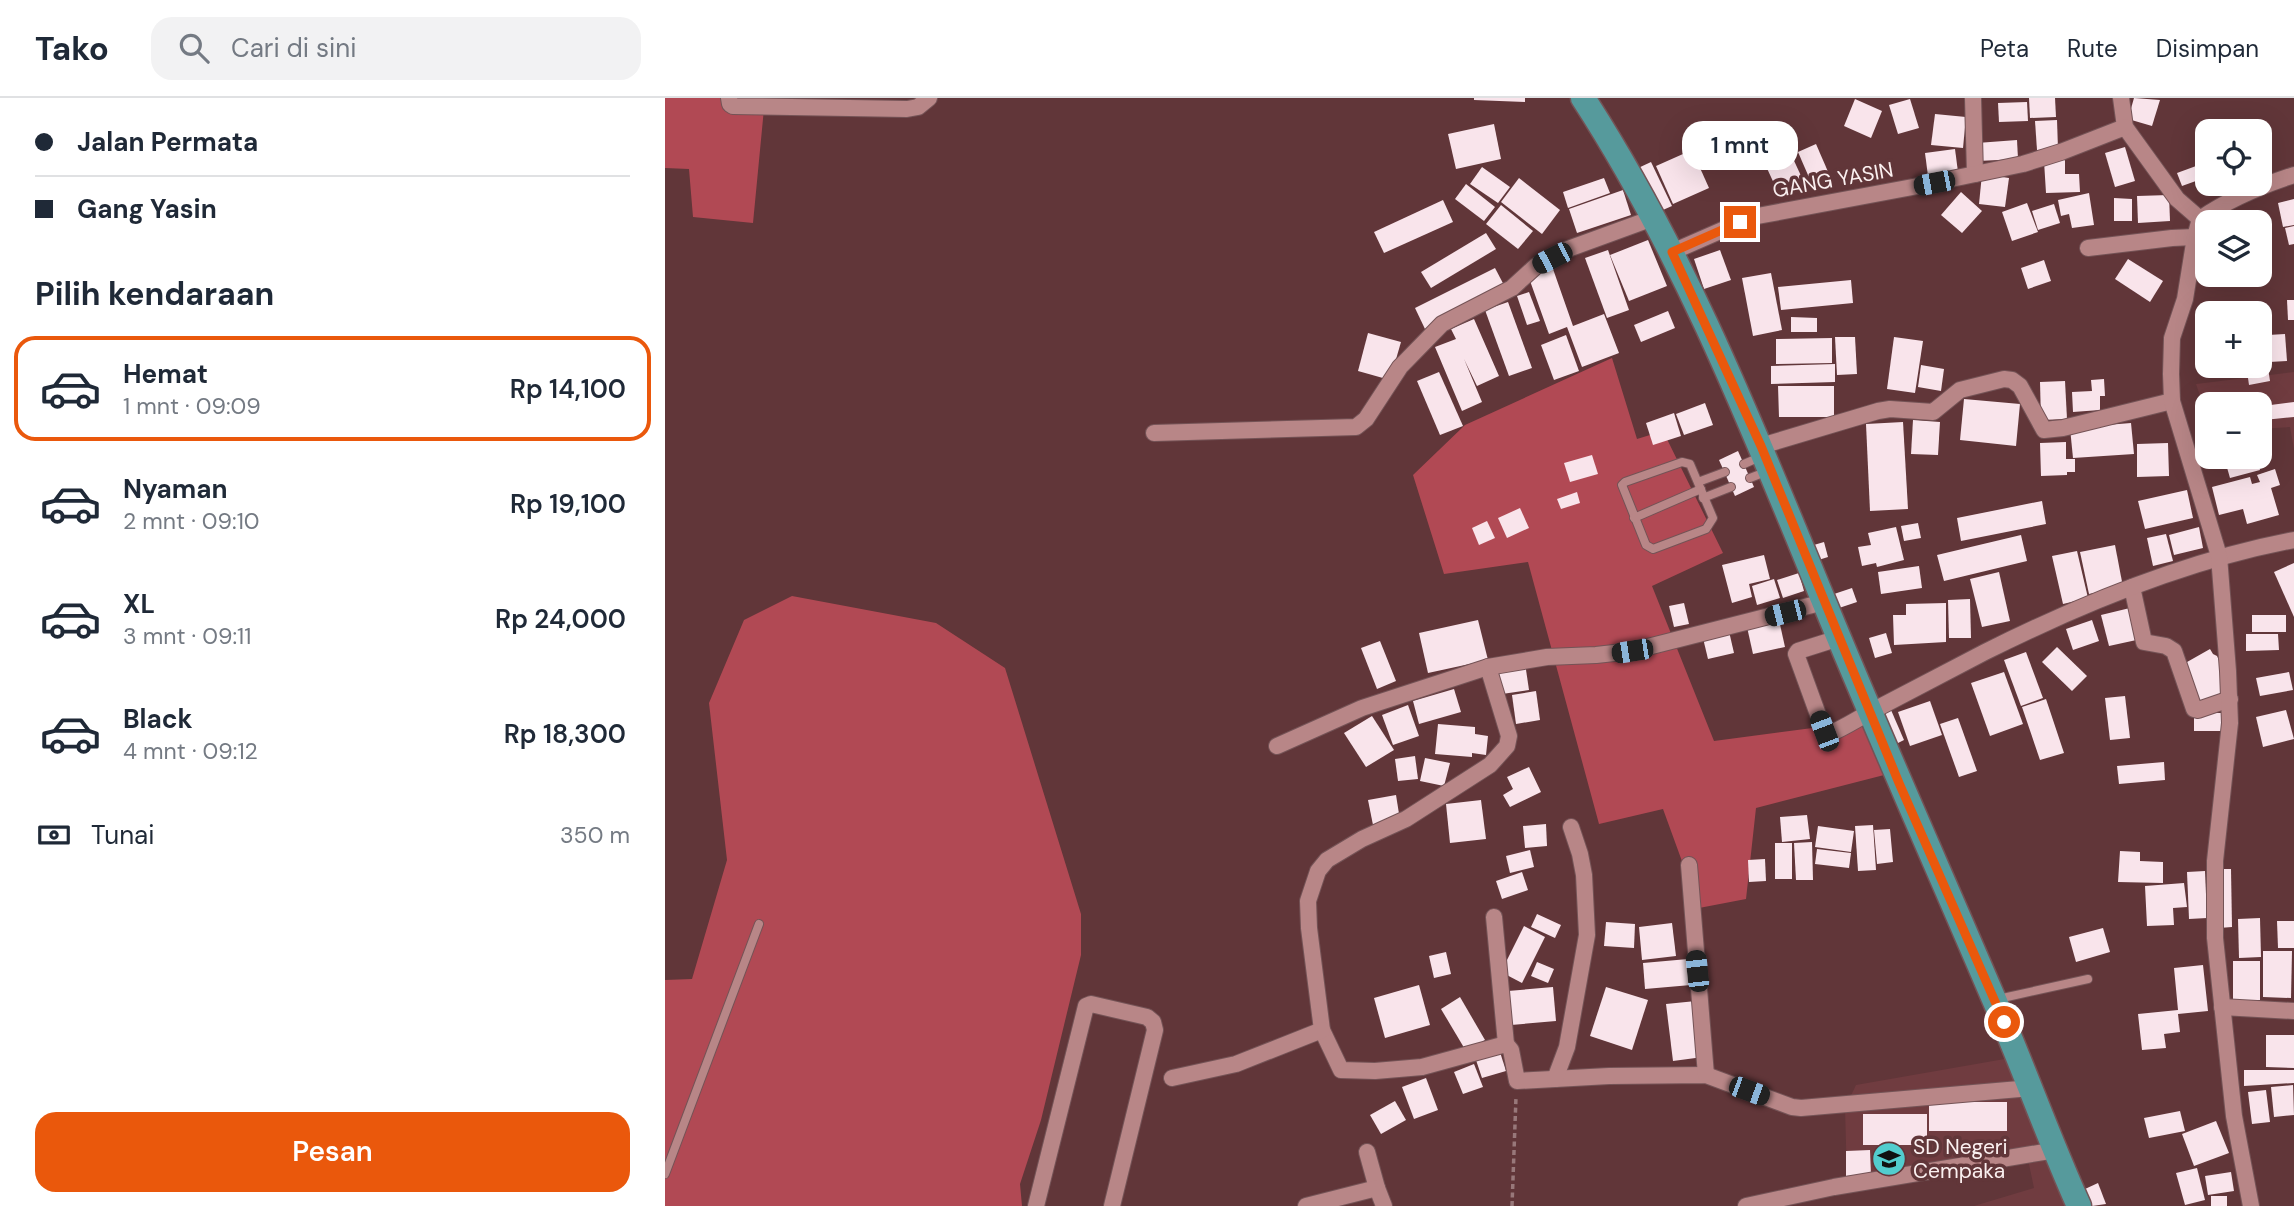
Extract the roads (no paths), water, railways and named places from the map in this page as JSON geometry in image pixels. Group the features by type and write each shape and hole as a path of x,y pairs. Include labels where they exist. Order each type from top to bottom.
{"main road":[{"path":"1583,98 1624,164 1672,252 1758,463 1824,602 1899,783 1995,1000 2078,1206"}],"street":[{"path":"729,98 733,106 907,109 918,107 929,98"},
{"path":"1973,98 1975,174"},
{"path":"2121,98 2125,127 2177,199 2195,215"},
{"name":"GANG YASIN","path":"1672,252 1761,215 1975,174 2061,152 2125,127"},
{"path":"2213,210 2263,185 2294,175"},
{"path":"1154,433 1356,427 1366,419 1400,367 1442,324 1512,288 1536,266 1568,249 1653,218"},
{"path":"2088,248 2172,237 2195,237 2185,299 2172,338 2172,401 2219,556 2230,723 2215,861 2217,964 2234,1116 2251,1206"},
{"path":"1758,463 1878,411 1933,412 1961,390 2004,379 2012,380 2020,386 2044,430 2063,428 2172,401"},
{"path":"1839,638 1798,651 1796,654 1824,731 1829,734 1847,727 1998,646 2132,587 2219,556 2294,540"},
{"path":"2132,587 2144,642 2166,646 2174,651 2194,709 2229,699"},
{"path":"1277,746 1362,708 1488,667 1547,657 1596,656 1632,651 1824,602"},
{"path":"1488,667 1509,736 1507,746 1490,765 1406,820 1362,839 1327,860 1313,883 1308,901 1309,928 1322,1030 1341,1070 1422,1067 1506,1044"},
{"path":"1555,1079 1567,1047 1587,935 1584,875 1571,827"},
{"path":"1689,865 1706,1075"},
{"path":"1494,916 1506,1044 1511,1050 1517,1081 1706,1075 1792,1107 1812,1108 2031,1088"},
{"path":"1036,1206 1086,1006 1091,1004 1147,1017 1153,1022 1155,1031 1112,1206"},
{"path":"2222,1007 2294,1011"},
{"path":"1173,1077 1236,1063 1322,1030"},
{"path":"1747,1206 1835,1186 2056,1150"},
{"path":"1367,1152 1384,1206"},
{"path":"1306,1206 1377,1188"}],"lane":[{"path":"1687,462 1701,490 1713,518 1711,524 1706,529 1653,549 1646,545 1623,488 1625,482 1687,462"},
{"path":"1634,518 1701,490 1725,472"},
{"path":"1701,490 1731,487"},
{"path":"665,1174 759,924"},
{"path":"1995,1000 2088,979"}],"place":[{"name":"SD Negeri Cempaka","path":"1889,1159"}]}
